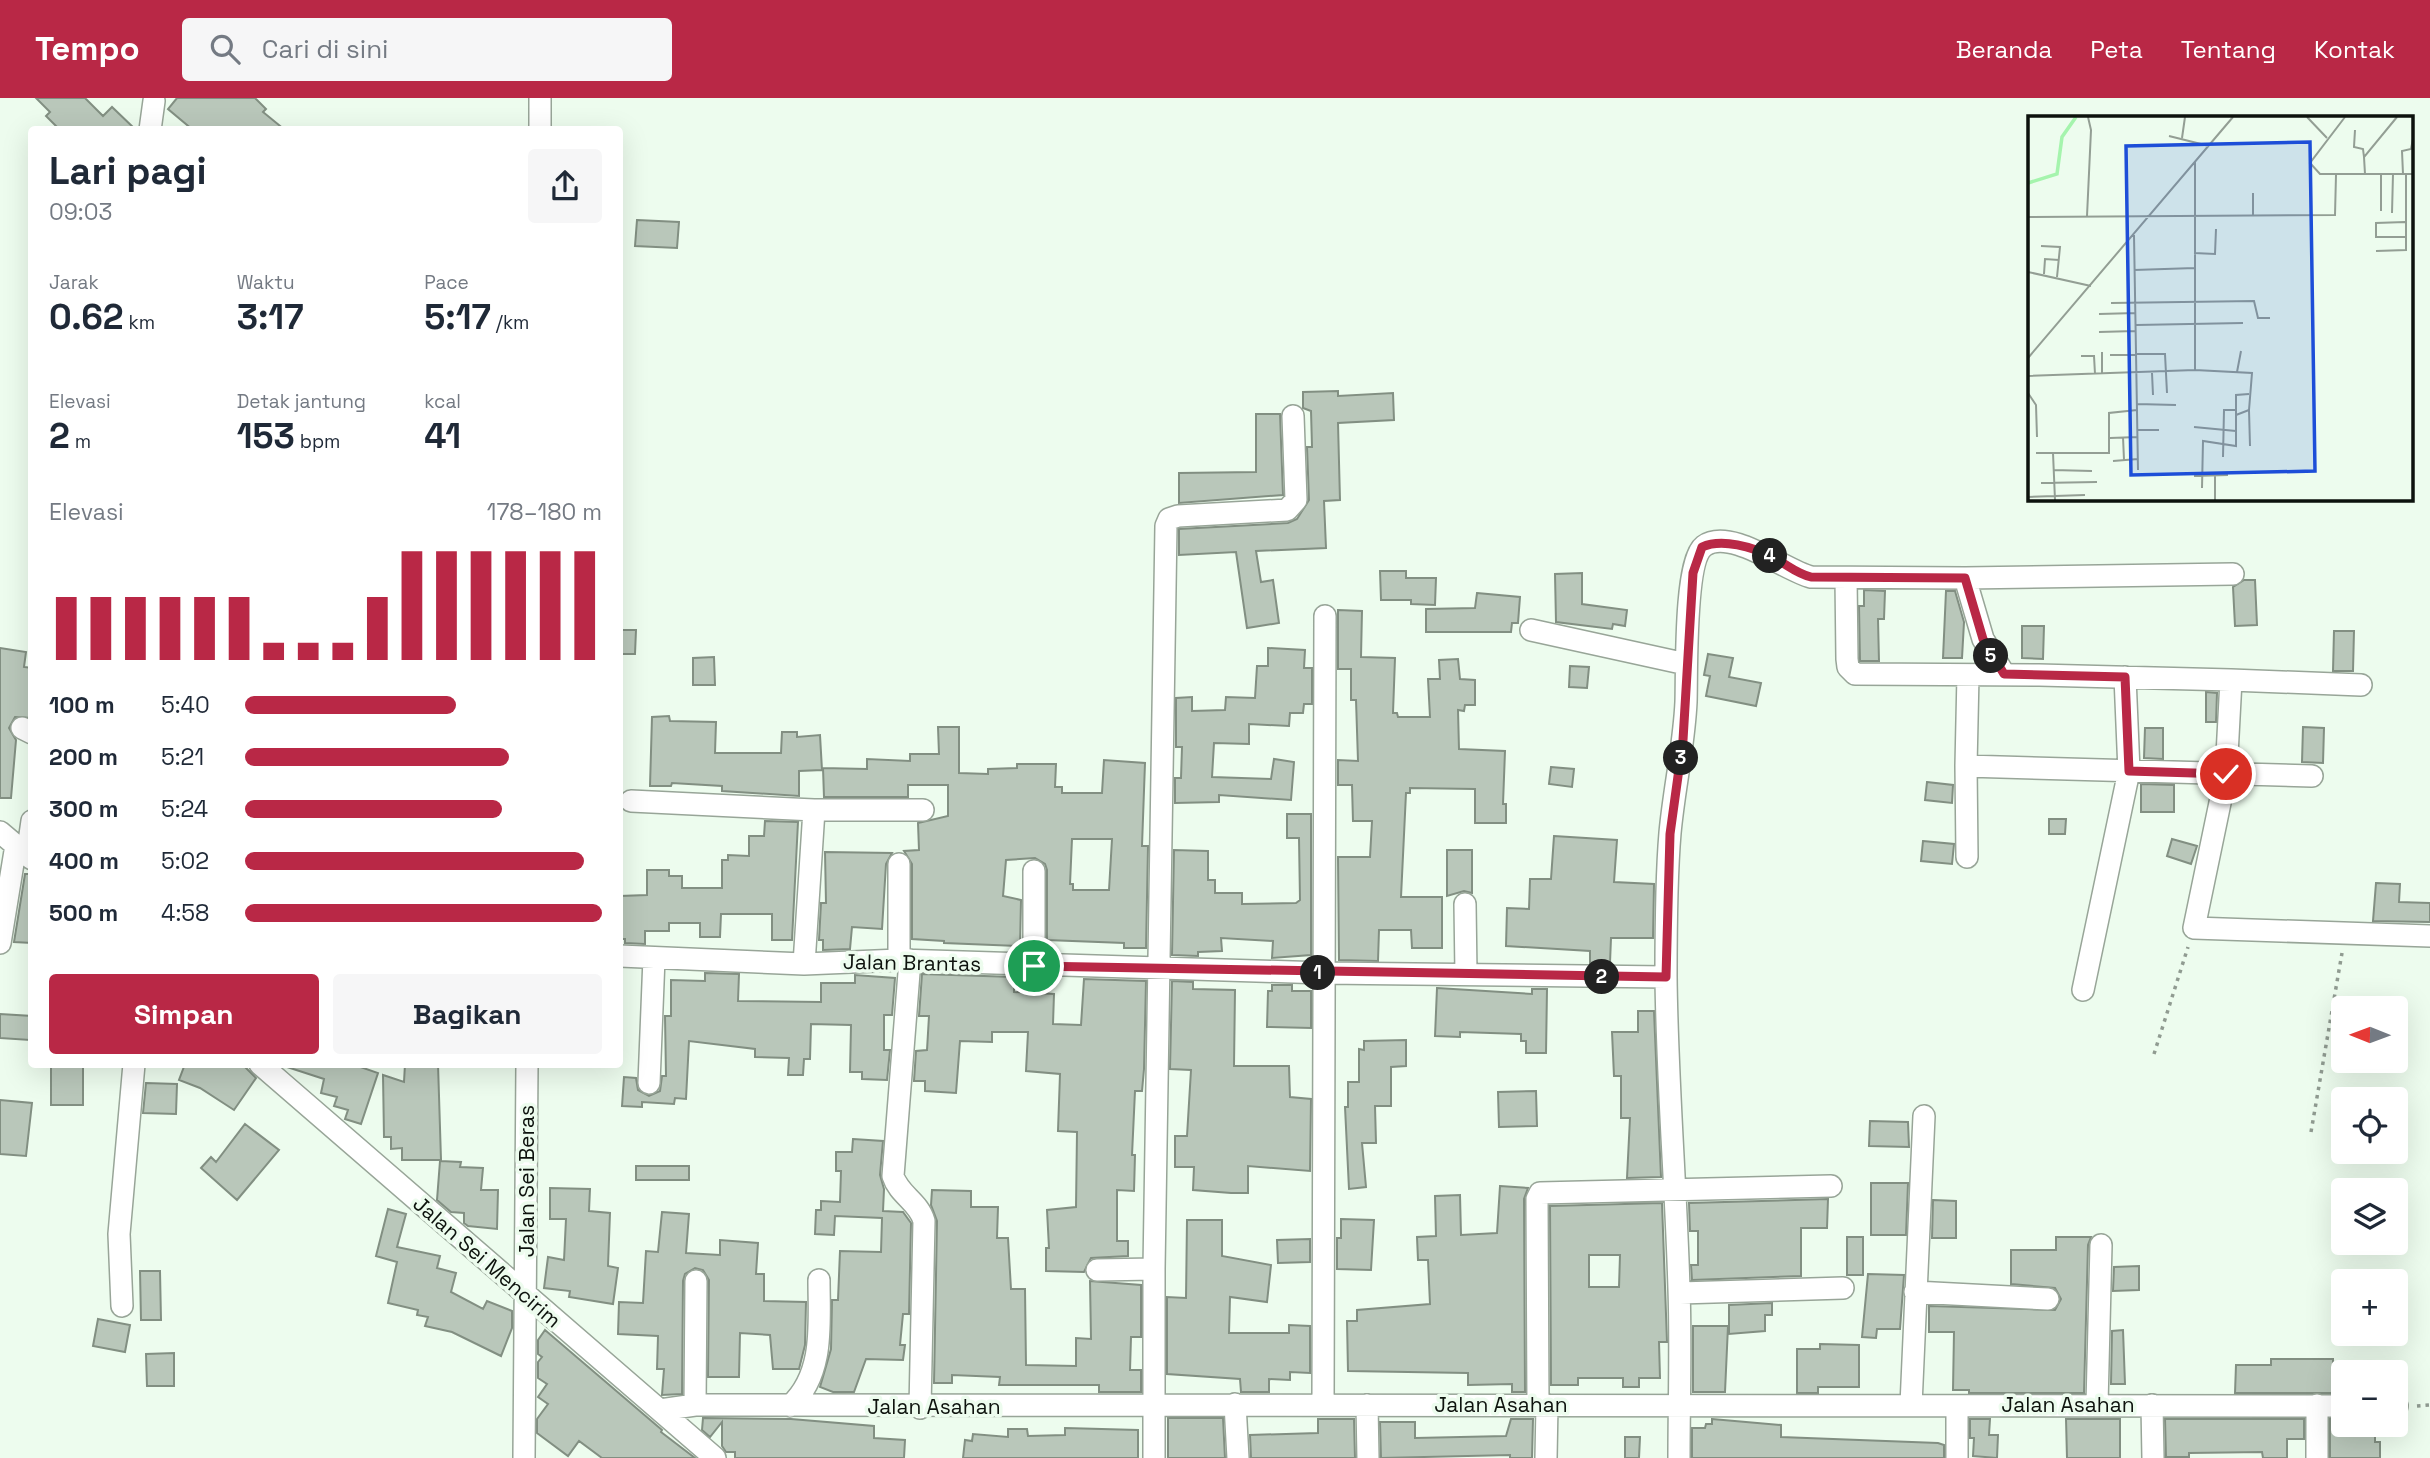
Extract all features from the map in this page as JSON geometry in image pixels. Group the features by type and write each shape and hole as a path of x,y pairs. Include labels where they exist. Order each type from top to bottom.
{"street":[{"path":"540,98 540,126"},
{"path":"151,126 154,99"},
{"path":"1154,1458 1152,1404 1166,526 1169,519 1178,516 1287,510 1293,506 1296,500 1293,416"},
{"path":"1679,1458 1680,1293 1666,977 1670,834 1683,740 1693,573 1702,547 1713,542 1726,542 1772,556 1799,574 1846,578 2233,574"},
{"path":"1846,578 1847,659 1851,673 2004,674 2361,685"},
{"path":"1965,578 1983,639 2004,674"},
{"path":"1324,1405 1325,616"},
{"path":"1531,630 1686,664"},
{"path":"1967,857 1968,675"},
{"path":"2083,990 2129,771 2125,677"},
{"path":"2231,680 2226,774 2194,928 2430,936"},
{"path":"1966,766 2312,776"},
{"path":"631,802 814,810 923,810"},
{"path":"804,964 814,810"},
{"path":"0,943 19,848 28,829"},
{"path":"899,864 905,960 893,1176 896,1186 921,1209 924,1221 920,1408"},
{"path":"1034,871 1034,966"},
{"path":"1465,904 1466,974"},
{"name":"Jalan Brantas","path":"623,956 804,964 905,960 1324,973 1666,977"},
{"path":"649,1083 654,958"},
{"path":"122,1306 119,1234 134,1068"},
{"name":"Jalan Sei Mencirim","path":"265,1068 715,1458"},
{"name":"Jalan Sei Beras","path":"524,1458 527,1068"},
{"path":"1911,1405 1924,1116"},
{"path":"1545,1458 1538,1195 1545,1192 1831,1186"},
{"path":"2098,1404 2101,1245"},
{"path":"1097,1270 1154,1269"},
{"path":"789,1406 802,1395 809,1381 819,1342 819,1280"},
{"path":"695,1405 696,1281"},
{"path":"1680,1293 1843,1288"},
{"path":"1915,1292 2048,1299"},
{"name":"Jalan Asahan","path":"660,1410 695,1405 920,1408 1152,1404 2331,1406"},
{"path":"1236,1404 1238,1458"},
{"path":"1367,1405 1368,1458"},
{"path":"2152,1405 2152,1458"},
{"path":"2317,1405 2318,1458"},
{"path":"1957,1406 1957,1458"}],"path":[{"path":"2154,1055 2194,928"},
{"path":"2311,1132 2346,934"}],"building":[{"path":"36,98 85,98 103,116 112,107 132,126 56,126 46,116 50,112"},
{"path":"177,98 255,98 266,109 263,112 280,126 188,126 168,109"},
{"path":"637,220 679,222 677,248 635,246"},
{"path":"1338,391 1338,396 1393,393 1394,420 1338,423 1340,500 1324,501 1326,548 1256,551 1261,582 1273,580 1279,623 1247,628 1236,552 1179,555 1179,529 1288,523 1297,519 1309,500 1307,447 1312,447 1311,411 1303,408 1303,392"},
{"path":"1256,414 1280,414 1283,495 1179,503 1179,473 1256,472"},
{"path":"1380,571 1406,571 1406,578 1436,578 1435,605 1411,604 1411,600 1381,600"},
{"path":"1582,573 1582,604 1627,610 1625,626 1613,624 1612,629 1556,622 1555,574"},
{"path":"2244,580 2255,580 2257,625 2235,626 2233,587"},
{"path":"1864,590 1885,591 1884,619 1878,619 1879,661 1860,661 1859,606 1864,606"},
{"path":"1946,591 1955,591 1964,622 1962,658 1943,658"},
{"path":"1477,593 1520,597 1518,623 1512,623 1511,632 1426,632 1426,609 1475,608"},
{"path":"1338,610 1362,611 1361,657 1395,658 1393,713 1397,713 1398,717 1430,717 1428,679 1440,679 1439,660 1458,659 1460,679 1475,680 1475,705 1465,705 1464,711 1458,710 1459,749 1505,751 1503,804 1506,804 1506,823 1475,823 1475,789 1410,788 1410,793 1406,793 1401,897 1442,897 1442,948 1412,948 1411,930 1379,930 1378,961 1339,960 1338,857 1370,857 1372,821 1353,821 1352,785 1338,785 1338,760 1358,761 1356,700 1351,700 1351,669 1338,669"},
{"path":"2022,626 2044,626 2043,659 2022,658"},
{"path":"623,630 636,630 635,654 623,654"},
{"path":"2334,631 2354,631 2353,671 2333,671"},
{"path":"0,648 26,652 24,667 28,668 28,718 15,717 9,728 16,740 11,798 0,798"},
{"path":"1268,648 1305,650 1304,668 1312,668 1312,704 1304,704 1303,713 1290,713 1289,726 1249,724 1249,744 1214,743 1212,777 1271,779 1274,759 1294,762 1291,800 1219,795 1219,802 1175,803 1175,778 1181,778 1182,747 1176,747 1176,698 1192,697 1192,711 1225,710 1226,697 1255,698 1257,666 1268,666"},
{"path":"1708,654 1733,658 1729,677 1761,683 1756,706 1706,696 1710,676 1704,675"},
{"path":"714,657 715,685 693,685 693,658"},
{"path":"1570,666 1589,667 1587,688 1569,687"},
{"path":"2206,692 2217,693 2216,722 2206,722"},
{"path":"669,716 670,721 716,722 715,753 781,753 782,732 797,732 797,737 820,735 822,770 799,771 799,796 722,791 722,786 672,783 671,786 650,786 652,717"},
{"path":"938,727 959,727 959,773 988,774 988,769 1017,768 1017,764 1056,764 1055,787 1062,787 1062,793 1102,793 1104,760 1145,763 1142,846 1148,846 1146,948 1124,948 1124,943 1047,940 1047,870 1045,864 1035,858 1006,860 1003,896 1021,900 1020,946 912,939 912,864 904,851 919,850 918,823 948,816 948,785 908,785 908,797 824,797 823,768 867,769 867,759 910,761 910,754 939,754","holes":["1072,839 1112,839 1109,890 1073,890 1073,884 1070,884"]},
{"path":"2303,727 2324,728 2323,763 2302,762"},
{"path":"2145,728 2163,728 2163,759 2144,758"},
{"path":"1551,767 1574,769 1572,787 1549,784"},
{"path":"1927,782 1953,785 1952,803 1925,800"},
{"path":"2141,784 2174,785 2174,812 2141,812"},
{"path":"1287,814 1311,814 1311,955 1272,958 1273,941 1221,938 1222,951 1198,952 1198,956 1172,955 1174,850 1208,851 1208,880 1215,880 1215,893 1242,893 1242,904 1296,903 1300,900 1299,838 1287,838"},
{"path":"2049,819 2066,819 2065,834 2049,834"},
{"path":"765,821 798,822 792,940 772,940 772,914 721,914 720,937 700,937 700,923 669,923 669,931 645,931 645,944 625,943 623,896 647,895 647,870 669,870 669,876 682,876 682,888 722,888 722,860 728,860 728,855 749,856 749,836 764,836"},
{"path":"1554,836 1617,840 1614,882 1654,884 1653,938 1611,938 1610,963 1590,963 1590,951 1506,946 1507,908 1529,909 1530,879 1551,879"},
{"path":"2172,839 2197,846 2191,864 2167,856"},
{"path":"1923,841 1954,844 1952,864 1921,861"},
{"path":"1447,850 1472,850 1472,893 1464,891 1447,896"},
{"path":"825,852 892,853 886,864 882,929 852,927 850,949 823,950 823,940 819,940 821,903 826,903"},
{"path":"25,874 28,874 28,943 14,942"},
{"path":"2376,883 2400,884 2399,902 2430,903 2430,922 2373,921"},
{"path":"705,973 739,974 738,1001 821,1002 821,983 855,983 855,975 895,978 892,1015 884,1015 884,1050 890,1050 887,1080 862,1079 862,1072 850,1072 851,1025 811,1024 810,1059 804,1059 803,1075 788,1075 789,1058 755,1057 755,1049 689,1041 686,1099 675,1098 674,1104 642,1102 642,1107 622,1106 624,1077 636,1078 638,1090 649,1096 660,1091 662,1076 666,1076 665,1016 671,1016 671,980 705,981"},
{"path":"922,974 1014,977 1014,992 1054,994 1053,1024 1081,1025 1084,979 1146,981 1142,1091 1135,1091 1132,1155 1135,1155 1134,1191 1117,1190 1117,1241 1128,1241 1128,1256 1091,1258 1084,1272 1046,1271 1046,1248 1049,1248 1047,1210 1076,1207 1077,1132 1058,1131 1060,1074 1026,1071 1028,1032 992,1032 992,1042 960,1041 956,1093 925,1091 925,1081 914,1081 916,1051 927,1050 929,1016 919,1016"},
{"path":"1172,981 1193,982 1193,989 1235,990 1234,1066 1289,1066 1290,1097 1311,1099 1310,1171 1248,1166 1248,1193 1231,1193 1193,1190 1194,1167 1175,1167 1175,1136 1187,1136 1191,1070 1170,1069"},
{"path":"1272,985 1292,985 1292,991 1311,991 1311,1028 1267,1027 1268,991 1272,991"},
{"path":"1437,988 1532,994 1532,989 1547,989 1546,1053 1526,1053 1526,1041 1521,1041 1521,1034 1460,1032 1460,1037 1435,1036"},
{"path":"1638,1011 1654,1011 1661,1177 1627,1178 1630,1118 1621,1118 1621,1076 1614,1076 1612,1032 1638,1032"},
{"path":"0,1014 28,1016 28,1040 0,1038"},
{"path":"1406,1040 1406,1066 1391,1067 1391,1106 1375,1106 1376,1143 1362,1143 1366,1187 1349,1189 1345,1107 1348,1107 1348,1082 1359,1082 1359,1049 1364,1050 1364,1041"},
{"path":"51,1068 83,1068 83,1105 51,1105"},
{"path":"184,1068 246,1068 256,1078 234,1110 200,1088 179,1080"},
{"path":"290,1068 364,1068 378,1073 361,1124 345,1119 348,1110 334,1106 337,1097 321,1093 324,1079"},
{"path":"405,1068 438,1068 441,1160 402,1160 402,1148 391,1149 391,1137 384,1137 383,1075 404,1082"},
{"path":"146,1083 177,1084 176,1114 143,1113"},
{"path":"1536,1091 1537,1126 1499,1127 1498,1092"},
{"path":"0,1100 32,1103 26,1156 0,1154"},
{"path":"1870,1121 1908,1122 1909,1147 1869,1146"},
{"path":"245,1124 279,1150 237,1200 201,1168 211,1157 216,1162"},
{"path":"853,1139 883,1141 880,1175 884,1189 883,1211 903,1212 911,1223 909,1314 903,1314 900,1345 905,1345 903,1360 866,1359 854,1392 833,1392 820,1387 831,1349 832,1300 838,1300 840,1251 881,1252 882,1218 835,1216 834,1235 815,1234 816,1210 821,1210 821,1201 840,1202 841,1171 836,1171 836,1152 852,1152"},
{"path":"440,1161 461,1162 460,1167 483,1168 481,1190 498,1190 497,1229 468,1226 464,1223 464,1213 451,1212 437,1200"},
{"path":"636,1166 689,1166 689,1180 636,1180"},
{"path":"1871,1183 1908,1183 1906,1235 1871,1235"},
{"path":"1500,1186 1528,1188 1524,1199 1525,1392 1512,1392 1512,1384 1468,1385 1468,1373 1348,1371 1347,1321 1357,1321 1357,1310 1430,1304 1428,1260 1418,1260 1417,1237 1436,1236 1435,1196 1460,1195 1461,1235 1497,1233"},
{"path":"550,1188 590,1189 589,1211 610,1213 608,1266 618,1268 613,1304 569,1297 570,1291 544,1288 548,1257 564,1260 566,1219 550,1219"},
{"path":"932,1190 971,1191 971,1207 998,1207 997,1238 1008,1238 1011,1289 1025,1289 1026,1365 1076,1366 1076,1338 1091,1339 1090,1281 1141,1285 1141,1337 1131,1337 1130,1370 1141,1370 1141,1392 1099,1392 1099,1385 999,1385 1000,1377 952,1375 952,1383 934,1383 937,1221 931,1205"},
{"path":"1828,1199 1827,1228 1801,1228 1801,1276 1692,1280 1691,1265 1698,1265 1698,1231 1690,1231 1689,1203"},
{"path":"1933,1200 1956,1201 1956,1238 1932,1238"},
{"path":"1662,1203 1667,1342 1659,1342 1660,1378 1639,1378 1639,1387 1623,1387 1623,1378 1578,1378 1578,1385 1551,1385 1550,1206","holes":["1589,1255 1620,1255 1619,1287 1589,1287"]},
{"path":"388,1209 406,1214 397,1247 440,1256 437,1268 456,1273 451,1292 483,1309 487,1301 512,1311 512,1328 501,1356 452,1332 425,1326 428,1317 417,1315 418,1310 388,1303 397,1262 376,1256"},
{"path":"662,1212 689,1214 686,1253 720,1255 720,1240 758,1243 756,1274 764,1274 764,1301 806,1302 805,1345 799,1369 773,1369 770,1335 740,1333 739,1377 708,1377 709,1280 703,1270 695,1268 685,1274 683,1281 682,1394 662,1395 664,1369 657,1369 658,1336 618,1334 619,1302 643,1303 646,1251 658,1252"},
{"path":"1341,1219 1374,1220 1371,1270 1337,1269 1337,1238 1341,1238"},
{"path":"1187,1220 1222,1220 1222,1256 1271,1265 1267,1302 1230,1297 1229,1333 1289,1333 1289,1325 1310,1326 1310,1373 1290,1372 1290,1380 1269,1379 1269,1392 1241,1392 1240,1379 1167,1374 1167,1297 1186,1298"},
{"path":"1847,1237 1863,1237 1863,1275 1847,1275"},
{"path":"2056,1237 2091,1237 2088,1245 2084,1393 1969,1393 1969,1390 1953,1390 1954,1332 1929,1332 1929,1306 2055,1310 2061,1299 2055,1288 2011,1284 2011,1250 2056,1250"},
{"path":"1310,1239 1310,1262 1278,1263 1277,1240"},
{"path":"2139,1266 2139,1290 2113,1291 2114,1267"},
{"path":"140,1271 160,1271 161,1320 141,1320"},
{"path":"1868,1274 1904,1275 1900,1329 1877,1329 1876,1338 1862,1337"},
{"path":"1772,1303 1772,1315 1765,1315 1765,1331 1729,1334 1729,1305"},
{"path":"98,1319 130,1325 125,1352 93,1346"},
{"path":"1693,1326 1728,1326 1725,1392 1693,1392"},
{"path":"545,1330 662,1430 661,1432 695,1458 602,1458 579,1441 568,1456 537,1433 537,1419 548,1404 538,1397 547,1384 538,1378 538,1362 542,1357 538,1354 538,1340"},
{"path":"2123,1330 2125,1384 2111,1384 2112,1331"},
{"path":"1820,1344 1859,1345 1859,1387 1818,1387 1818,1393 1797,1393 1797,1349 1820,1349"},
{"path":"174,1353 174,1386 147,1386 146,1354"},
{"path":"2271,1359 2333,1359 2331,1393 2235,1393 2236,1365 2271,1365"},
{"path":"703,1418 791,1419 874,1426 874,1438 905,1440 904,1458 735,1458 735,1452 726,1452 722,1446 722,1422 710,1437 702,1430"},
{"path":"1168,1418 1223,1418 1225,1458 1168,1458"},
{"path":"1318,1419 1354,1419 1355,1458 1251,1458 1250,1435 1318,1433"},
{"path":"1511,1419 1533,1419 1532,1458 1510,1458 1510,1455 1381,1458 1380,1422 1415,1422 1415,1438 1506,1436"},
{"path":"1712,1419 1781,1425 1781,1437 1938,1443 1944,1445 1944,1458 1692,1458 1692,1428 1705,1428 1706,1424 1712,1424"},
{"path":"1970,1419 1990,1419 1989,1435 1998,1435 1997,1458 1973,1456 1974,1438 1970,1438"},
{"path":"2066,1419 2120,1419 2120,1458 2067,1458"},
{"path":"2165,1419 2304,1419 2304,1439 2287,1439 2287,1458 2263,1458 2262,1452 2189,1453 2189,1457 2166,1457"},
{"path":"2330,1419 2331,1437 2375,1437 2375,1442 2380,1442 2380,1458 2330,1458"},
{"path":"1065,1428 1138,1430 1138,1458 963,1458 965,1440 972,1441 973,1434 1008,1437 1008,1429 1027,1429 1028,1436 1065,1435"},
{"path":"1625,1437 1640,1437 1639,1458 1625,1458"}],"route":[{"path":"1034,966 1158,966 1324,973 1666,977 1670,834 1683,740 1693,573 1702,547 1713,542 1726,542 1772,556 1787,568 1811,577 1965,578 1983,639 1996,665 2004,674 2125,677 2129,771 2226,774"}]}
